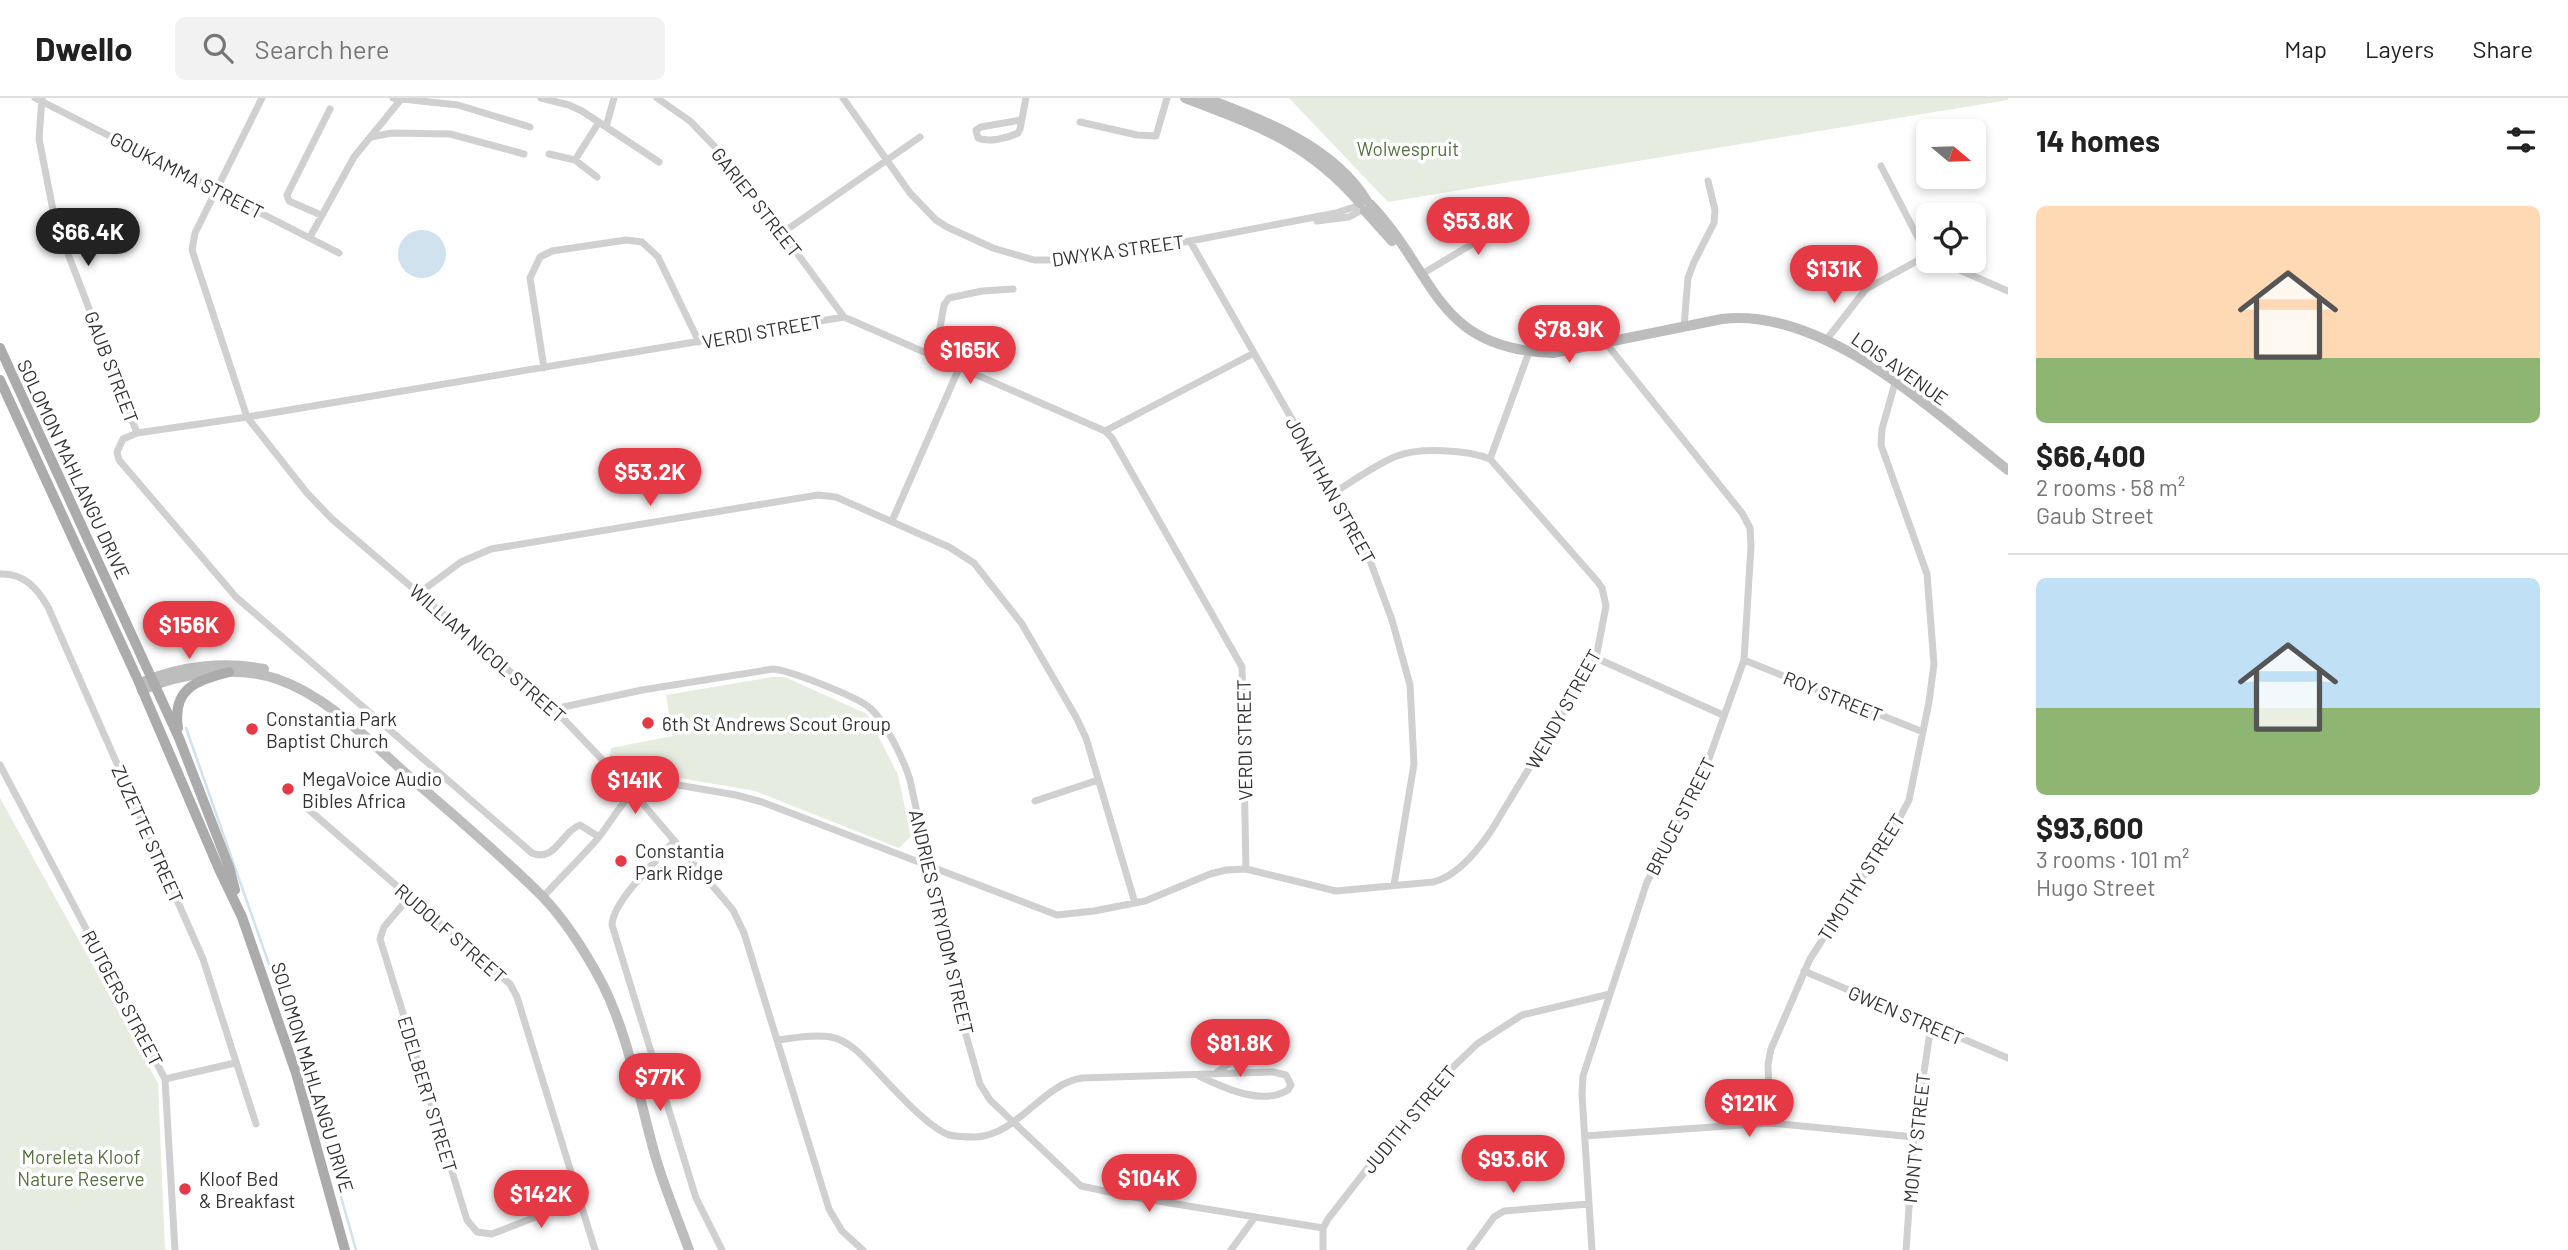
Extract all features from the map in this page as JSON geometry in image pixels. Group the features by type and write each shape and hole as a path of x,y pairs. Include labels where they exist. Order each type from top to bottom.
{"main road":[{"name":"SOLOMON MAHLANGU DRIVE","path":"0,348 179,738 229,867 242,917 296,1073 345,1250"},
{"name":"SOLOMON MAHLANGU DRIVE","path":"0,380 141,687 242,917"},
{"path":"179,738 176,712 183,694 190,686 200,681 229,672"}],"street":[{"name":"WILLIAM NICOL STREET","path":"262,98 195,233 192,250 247,417 325,512 554,709 634,792 733,910 739,921 829,1209 842,1231 863,1250"},
{"path":"310,237 354,157 372,137 399,98 458,106 530,127"},
{"path":"541,98 569,105 659,162"},
{"path":"575,160 602,125 614,98"},
{"name":"GARIEP STREET","path":"657,98 702,132 741,177 844,317"},
{"name":"DWYKA STREET","path":"843,98 910,192 936,220 969,238 1034,260 1076,260 1292,222 1349,217 1364,206"},
{"path":"1021,120 981,127 976,130 978,138 988,140 1016,134 1020,129 1026,98"},
{"path":"1080,122 1153,136 1157,133 1167,98"},
{"name":"LOIS AVENUE","path":"1185,98 1284,139 1331,171 1364,206"},
{"name":"LOIS AVENUE","path":"1205,98 1259,118 1298,137 1335,165 1402,255 1420,272 1448,312 1462,325 1489,341 1529,352 1553,353 1723,319 1748,317 1778,323 1827,339 1865,360 2008,470"},
{"name":"GOUKAMMA STREET","path":"39,99 339,253"},
{"name":"GAUB STREET","path":"39,99 39,139 55,220 137,433"},
{"path":"321,215 289,201 287,195 331,109"},
{"path":"372,137 403,133 450,134 524,154"},
{"path":"782,233 920,137"},
{"path":"549,154 575,160 597,177"},
{"path":"1881,166 1916,234"},
{"path":"1685,326 1688,278 1714,223 1715,210 1709,181"},
{"path":"1420,272 1519,216"},
{"path":"544,368 530,278 540,257 552,251 626,240 642,242 658,257 699,342"},
{"name":"JONATHAN STREET","path":"1190,241 1365,547 1392,620 1412,699 1414,764 1394,885"},
{"path":"1827,339 1866,289 1916,262"},
{"path":"1967,273 2008,291"},
{"path":"935,356 944,305 948,298 982,291 1013,289"},
{"name":"VERDI STREET","path":"137,433 844,317 1105,431 1112,438 1242,667 1245,869"},
{"name":"BRUCE STREET","path":"1592,1250 1583,1076 1647,882 1700,784 1744,660 1751,546 1749,528 1742,513 1605,342"},
{"path":"1335,492 1396,456 1409,452 1454,452 1481,455 1490,459 1529,352"},
{"path":"1105,431 1254,353"},
{"path":"892,521 960,366"},
{"name":"TIMOTHY STREET","path":"1770,1123 1769,1055 1804,971 1909,800 1923,732 1934,664 1929,592 1924,565 1881,445 1882,429 1895,383"},
{"path":"137,433 127,436 118,445 119,460 236,597 272,629 532,853 538,856 548,854 573,827 580,825 598,837"},
{"name":"WENDY STREET","path":"1245,869 1330,890 1440,880 1456,869 1485,840 1596,658 1606,606 1602,588 1490,459"},
{"path":"419,593 461,562 491,549 818,495 836,497 892,521 958,551 974,563 1022,624 1086,738 1135,903"},
{"name":"ZUZETTE STREET","path":"0,574 16,576 31,583 48,607 203,959 256,1124"},
{"path":"1596,658 1723,715"},
{"name":"ROY STREET","path":"1744,660 1923,732"},
{"path":"141,687 200,667 221,665 257,667 298,681 320,695 332,709 543,897 584,951 603,986 637,1086 656,1159 689,1250"},
{"name":"ANDRIES STRYDOM STREET","path":"554,709 642,690 773,669 792,672 862,703 877,716 908,772 958,1003 980,1084 990,1100 1081,1186 1323,1228"},
{"path":"153,682 229,672 277,679 332,709"},
{"name":"RUTGERS STREET","path":"0,765 165,1079 175,1250"},
{"path":"1035,801 1098,779"},
{"path":"543,897 644,781 655,780 747,797 1057,915 1153,899 1218,871 1245,869"},
{"name":"RUDOLF STREET","path":"308,808 504,978 514,991 595,1250"},
{"path":"674,841 619,904 612,917 612,925 696,1198 722,1250"},
{"name":"EDELBERT STREET","path":"410,896 384,927 380,939 467,1220 477,1232 492,1234 579,1200"},
{"name":"GWEN STREET","path":"1804,971 2008,1058"},
{"name":"JUDITH STREET","path":"1323,1228 1427,1092 1477,1044 1522,1015 1610,994"},
{"name":"MONTY STREET","path":"1906,1250 1914,1137 1931,1026"},
{"path":"777,1040 810,1036 831,1037 844,1042 855,1048 930,1122 949,1135 965,1137 987,1136 1077,1079 1278,1073 1288,1077 1291,1085 1289,1090 1281,1094 1244,1094 1228,1090 1199,1076"},
{"path":"1213,1075 1235,1059 1238,1039"},
{"path":"165,1079 235,1063"},
{"path":"1585,1136 1770,1123 1914,1137"},
{"path":"1471,1250 1494,1217 1504,1211 1589,1204"},
{"path":"1231,1250 1255,1217"},
{"path":"1323,1228 1323,1250"}],"green space":[{"name":"Wolwespruit","path":"1289,98 2008,98 2008,100 1388,202"},
{"path":"785,677 867,714 898,775 911,836 899,848 755,791 622,768 610,756 611,748 673,736 666,695"},
{"name":"Moreleta Kloof Nature Reserve","path":"0,798 158,1083 165,1250 0,1250"}],"water":[{"path":"422,230 439,237 446,254 439,271 422,278 405,271 398,254 405,237"}],"waterway":[{"path":"186,728 303,1061 356,1250"}],"place":[{"name":"6th St Andrews Scout Group","path":"648,723"},
{"name":"Constantia Park Baptist Church","path":"252,729"},
{"name":"MegaVoice Audio Bibles Africa","path":"288,789"},
{"name":"Constantia Park Ridge","path":"621,861"},
{"name":"Kloof Bed & Breakfast","path":"185,1189"}]}
